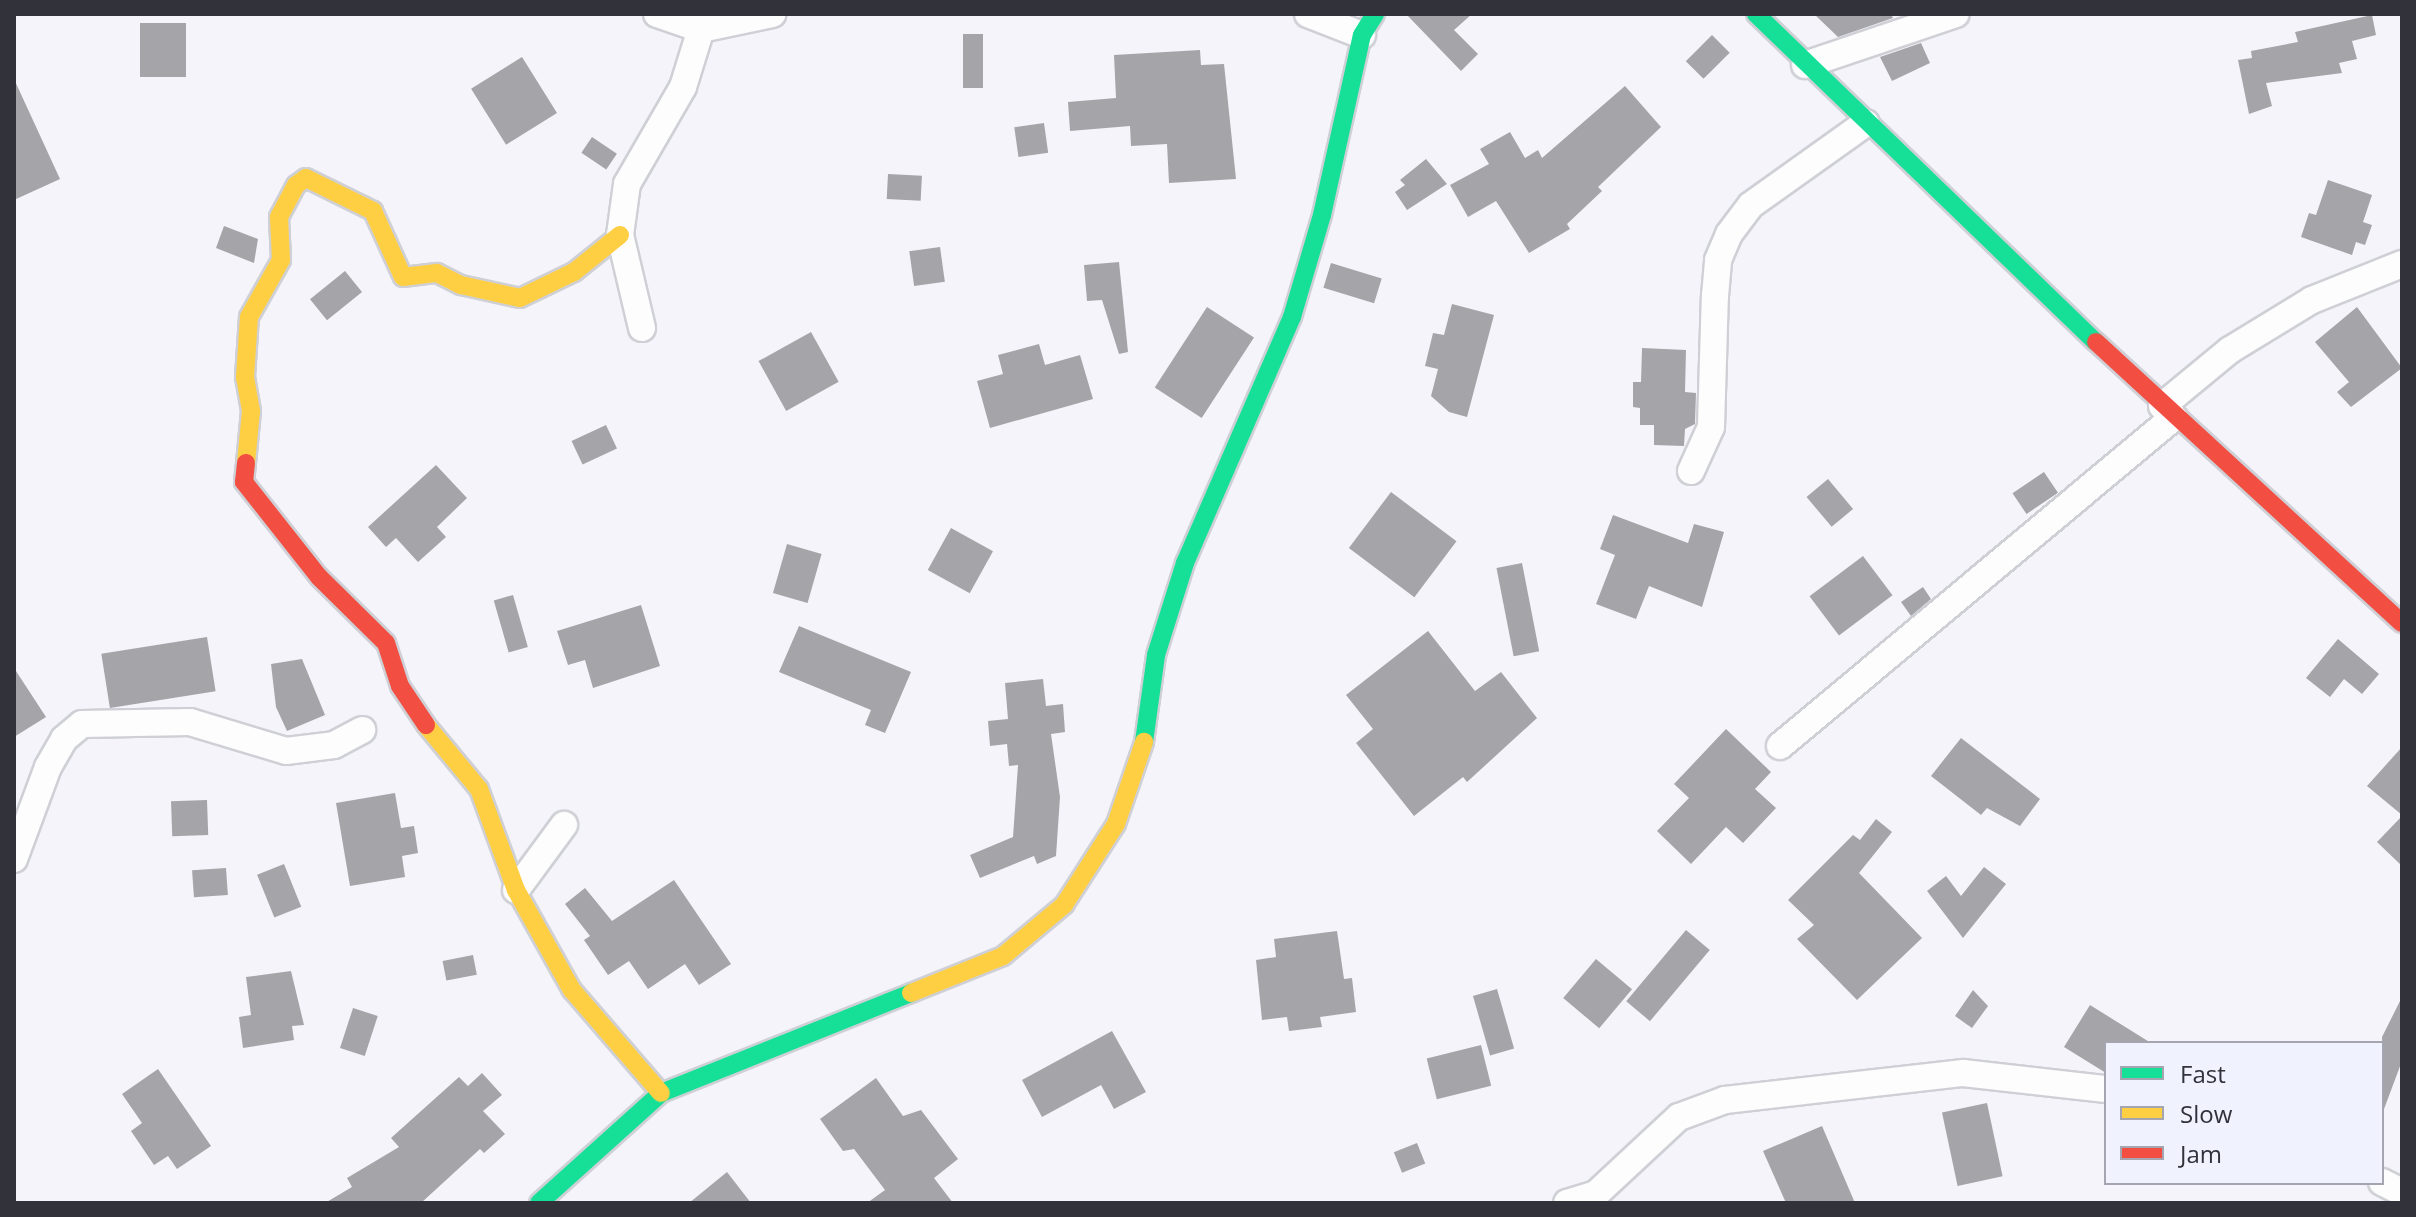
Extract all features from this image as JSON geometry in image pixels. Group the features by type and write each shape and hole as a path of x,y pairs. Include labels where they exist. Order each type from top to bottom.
{"street":[{"path":"657,14 701,29 772,14"},
{"path":"539,1203 661,1093 1003,956 1064,905 1116,824 1141,762 1156,655 1185,563 1292,317 1368,25 1308,14"},
{"path":"1756,14 1805,65 2168,411 2402,623"},
{"path":"1805,65 1956,14"},
{"path":"642,328 620,235 627,184 683,87 701,29"},
{"path":"1691,471 1711,427 1718,260 1729,234 1751,205 1866,123"},
{"path":"620,235 574,272 528,299 461,285 437,273 410,279 398,272 373,211 306,178 288,195 279,217 281,260 249,317 245,377 251,411 244,482 319,577 386,643 400,686 438,743 479,789 516,890 572,990 661,1093"},
{"path":"1780,746 2168,411 2230,350 2312,300 2402,264"},
{"path":"14,859 48,767 64,739 82,724 190,722 286,751 334,745 362,730"},
{"path":"516,890 564,825"},
{"path":"1567,1203 1596,1194 1679,1117 1725,1100 1963,1073 2104,1089"},
{"path":"2384,1183 2402,1192"}],"building":[{"path":"1406,14 1472,14 1454,30 1478,54 1461,71"},
{"path":"1814,14 1891,14 1893,18 1838,37"},
{"path":"2372,15 2376,35 2352,41 2357,59 2339,63 2342,73 2266,83 2272,106 2249,114 2238,60 2252,58 2251,51 2298,42 2295,32"},
{"path":"140,23 186,23 186,77 140,77"},
{"path":"963,34 983,34 983,88 963,88"},
{"path":"1712,35 1730,53 1704,79 1686,61"},
{"path":"1921,43 1930,63 1892,81 1880,57"},
{"path":"1200,50 1201,65 1224,64 1236,179 1169,183 1167,144 1131,146 1130,126 1070,131 1068,102 1116,98 1114,55"},
{"path":"522,57 557,113 506,145 471,89"},
{"path":"14,79 60,179 14,200"},
{"path":"1625,86 1661,127 1598,187 1602,191 1567,224 1570,229 1529,253 1496,201 1468,217 1450,185 1489,164 1480,149 1510,132 1525,158 1538,150 1542,158"},
{"path":"1044,123 1048,153 1018,157 1014,127"},
{"path":"592,137 617,154 606,170 581,153"},
{"path":"1426,159 1447,184 1407,210 1395,192 1405,185 1400,180"},
{"path":"888,174 922,176 921,201 887,199"},
{"path":"2328,180 2372,195 2363,222 2372,225 2365,245 2356,242 2352,255 2301,237 2309,213 2316,215"},
{"path":"224,226 258,239 254,263 216,248"},
{"path":"940,247 945,282 914,286 909,251"},
{"path":"1119,262 1128,352 1119,354 1102,300 1087,301 1084,265"},
{"path":"1331,263 1382,278 1374,303 1323,288"},
{"path":"345,271 362,292 327,320 310,299"},
{"path":"1452,304 1494,315 1467,417 1449,412 1431,396 1438,369 1425,366 1433,333 1444,335"},
{"path":"1207,307 1254,337 1202,418 1155,388"},
{"path":"2357,307 2402,368 2351,407 2337,392 2349,382 2315,342"},
{"path":"811,332 839,382 786,411 759,361"},
{"path":"1039,344 1045,365 1080,355 1093,399 990,428 977,381 1003,374 998,355"},
{"path":"1642,348 1686,350 1685,392 1696,393 1695,424 1685,429 1684,446 1654,445 1654,425 1640,425 1640,408 1633,407 1633,382 1641,382"},
{"path":"606,425 617,449 583,465 572,441"},
{"path":"436,465 467,498 437,527 446,537 418,562 396,538 386,547 368,527"},
{"path":"2044,472 2058,493 2026,514 2012,493"},
{"path":"1828,479 1853,509 1832,527 1807,497"},
{"path":"1391,492 1456,541 1414,597 1349,548"},
{"path":"1613,515 1688,543 1694,524 1724,532 1702,607 1649,586 1636,619 1596,604 1615,555 1600,549"},
{"path":"951,528 993,551 970,593 928,570"},
{"path":"787,544 822,554 808,603 773,593"},
{"path":"1863,556 1892,595 1839,635 1809,596"},
{"path":"1522,563 1539,651 1514,656 1496,568"},
{"path":"1923,587 1931,599 1911,616 1901,602"},
{"path":"513,595 528,647 509,652 494,601"},
{"path":"641,605 660,666 593,688 585,660 568,665 557,631"},
{"path":"799,626 911,672 885,733 865,725 871,710 779,672"},
{"path":"1428,631 1475,691 1501,672 1537,718 1467,782 1463,777 1414,816 1356,743 1373,729 1346,695"},
{"path":"207,637 216,691 110,708 101,654"},
{"path":"2338,639 2379,674 2362,694 2344,679 2330,697 2306,678"},
{"path":"302,659 325,715 287,731 276,707 271,664"},
{"path":"14,668 46,717 14,737"},
{"path":"1043,679 1046,706 1063,704 1065,732 1051,734 1060,797 1056,856 1037,864 1034,856 980,878 970,855 1013,837 1018,765 1009,766 1007,744 990,746 988,721 1008,719 1005,683"},
{"path":"1726,729 1771,772 1755,789 1776,808 1743,843 1726,827 1691,864 1657,831 1689,798 1674,784"},
{"path":"1961,738 2040,799 2020,826 1987,808 1981,815 1931,776"},
{"path":"2402,747 2402,815 2367,786"},
{"path":"395,793 401,828 414,826 418,853 402,856 405,877 350,886 336,803"},
{"path":"207,800 208,835 172,836 171,801"},
{"path":"2402,816 2402,866 2377,842"},
{"path":"1876,819 1892,832 1859,873 1922,938 1857,1000 1797,939 1814,925 1788,900 1853,835 1860,840"},
{"path":"284,864 301,907 274,918 257,875"},
{"path":"1984,867 2006,884 1963,938 1927,891 1946,876 1961,896"},
{"path":"226,868 228,895 194,897 192,870"},
{"path":"674,880 731,964 699,985 685,964 648,989 629,961 608,975 584,940 590,936 565,904 585,888 612,921"},
{"path":"1686,930 1710,950 1650,1021 1626,1001"},
{"path":"1337,931 1344,979 1352,978 1356,1012 1320,1017 1322,1027 1289,1031 1287,1017 1262,1020 1256,960 1276,957 1274,939"},
{"path":"473,955 477,975 446,981 443,961"},
{"path":"1596,959 1632,989 1599,1028 1563,998"},
{"path":"291,971 304,1025 292,1026 294,1040 243,1048 239,1017 251,1015 246,977"},
{"path":"1497,989 1514,1049 1490,1055 1473,996"},
{"path":"1973,990 1988,1006 1972,1028 1955,1016"},
{"path":"2402,997 2402,1061 2384,1109 2384,1041 2382,1037"},
{"path":"2090,1005 2148,1041 2104,1041 2104,1072 2064,1047"},
{"path":"353,1008 378,1016 365,1056 340,1048"},
{"path":"1112,1031 1146,1092 1114,1109 1101,1085 1042,1117 1022,1080"},
{"path":"1481,1045 1491,1086 1437,1099 1427,1059"},
{"path":"158,1069 211,1146 177,1169 168,1156 154,1165 131,1131 142,1123 122,1094"},
{"path":"482,1073 502,1095 483,1111 505,1134 484,1153 480,1149 421,1203 325,1203 352,1187 347,1178 399,1147 391,1138 459,1077 468,1086"},
{"path":"876,1078 903,1116 921,1110 958,1159 934,1178 953,1203 867,1203 885,1190 854,1149 843,1151 820,1119"},
{"path":"1987,1103 2003,1176 1958,1186 1942,1113"},
{"path":"1822,1126 1855,1203 1786,1203 1763,1151"},
{"path":"1417,1143 1425,1163 1402,1173 1394,1152"},
{"path":"727,1172 751,1203 689,1203"}],"traffic: fast":[{"path":"1144,742 1156,655 1185,563 1292,317 1322,215 1362,35 1375,14"},
{"path":"1756,14 2096,342"},
{"path":"539,1203 661,1093 911,993"}],"traffic: slow":[{"path":"246,463 251,411 245,377 249,317 281,260 279,217 296,185 306,178 373,211 403,277 437,273 461,285 520,298 574,272 620,235"},
{"path":"426,725 479,789 516,890 572,990 661,1093"},
{"path":"911,993 1003,956 1064,905 1116,824 1144,742"}],"traffic: jam":[{"path":"2096,342 2402,623"},
{"path":"246,463 244,482 319,577 386,643 400,686 426,725"}]}
